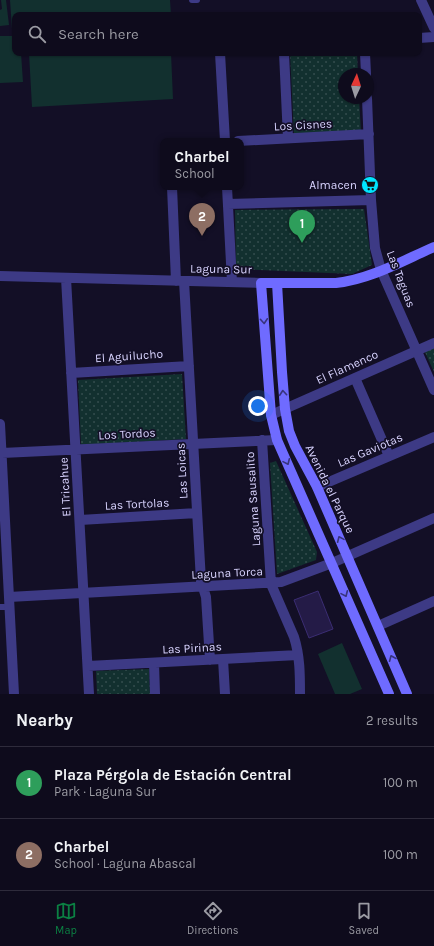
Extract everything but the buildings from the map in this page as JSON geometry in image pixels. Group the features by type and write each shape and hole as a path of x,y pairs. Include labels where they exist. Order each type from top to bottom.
{"street":[{"path":"421,0 434,28"},
{"path":"422,38 434,37"},
{"path":"220,56 225,138"},
{"path":"284,56 288,138"},
{"path":"365,56 366,68"},
{"name":"Las Taguas","path":"367,104 371,200 375,248 381,270 434,390"},
{"name":"Los Cisnes","path":"244,141 369,134"},
{"name":"Las Loicas","path":"172,190 189,366 201,581 206,597 210,660"},
{"path":"227,190 232,282"},
{"path":"228,204 371,200"},
{"name":"Laguna Sur","path":"0,276 336,284 358,280 434,247"},
{"name":"El Tricahue","path":"66,278 89,694"},
{"path":"261,283 271,415 278,440 389,694"},
{"name":"Avenida el Parque","path":"277,283 285,409 289,431 295,446 317,487 407,694"},
{"name":"El Flamenco","path":"271,415 434,343"},
{"name":"El Aguilucho","path":"72,373 189,366"},
{"path":"355,378 389,456"},
{"path":"0,424 6,604 14,694"},
{"name":"Las Gaviotas","path":"317,487 434,437"},
{"name":"Laguna Sausalito","path":"262,440 271,584 294,637 298,655 300,694"},
{"name":"Los Tordos","path":"2,453 278,440"},
{"name":"Las Tortolas","path":"80,520 197,513"},
{"name":"Laguna Torca","path":"6,604 84,593 271,584 290,580 332,563 434,518"},
{"path":"378,626 434,601"},
{"name":"Las Pirinas","path":"88,666 298,655"},
{"path":"223,659 225,694"},
{"path":"154,663 156,694"}],"lane":[{"path":"192,0 197,0"}],"green space":[{"path":"1,0 6,0 9,25 0,26 0,10 2,9"},
{"path":"10,0 170,0 171,12 12,12 12,29"},
{"path":"0,36 12,36 12,56 21,56 23,82 0,83"},
{"path":"29,56 171,56 173,99 32,107"},
{"path":"290,56 357,56 358,68 338,68 338,104 359,104 361,132 294,135"},
{"path":"364,209 372,265 352,274 236,269 235,210"},
{"path":"434,345 434,372 424,350"},
{"path":"182,374 186,439 81,445 78,380"},
{"path":"276,461 317,552 316,560 277,574 270,463"},
{"path":"342,643 362,689 350,694 335,694 318,654"},
{"path":"149,669 150,694 97,694 96,671"}],"place":[{"name":"Almacen","path":"370,185"},
{"name":"Charbel","path":"202,236"},
{"name":"Plaza Pérgola de Estación Central","path":"302,243"}]}
